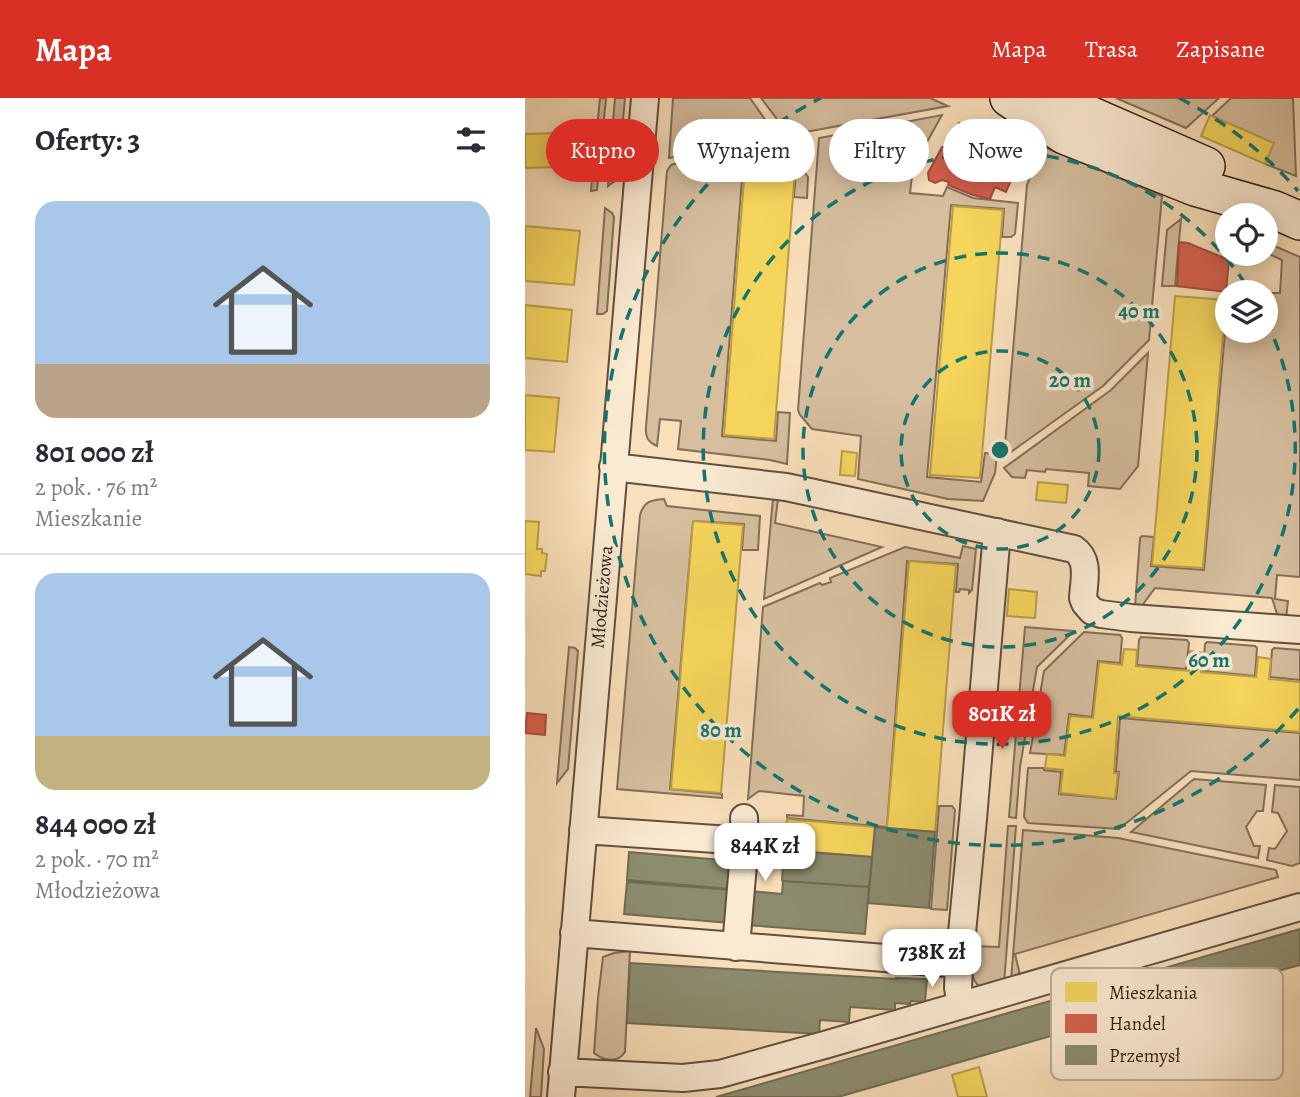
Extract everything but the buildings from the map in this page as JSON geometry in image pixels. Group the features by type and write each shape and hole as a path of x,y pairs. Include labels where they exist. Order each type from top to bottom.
{"street":[{"name":"Młodzieżowa","path":"561,1085 645,98"},
{"path":"1009,98 1063,135 1195,187 1287,216"},
{"path":"1023,98 1062,103 1198,162 1224,175 1287,216"},
{"path":"613,467 770,484 1073,549 1080,553 1085,564 1085,603 1101,614 1300,630"},
{"path":"961,1005 958,988 959,964 997,532"},
{"path":"583,830 745,830 736,947"},
{"path":"1089,968 1300,907"},
{"path":"574,933 959,964"},
{"path":"561,1085 720,1074 1051,979"}],"shaded area":[{"path":"600,98 606,98 604,119 598,119"},
{"path":"615,98 625,98 623,119 613,119"},
{"path":"673,98 750,98 765,119 673,119 673,157 669,158"},
{"path":"761,98 930,98 948,106 877,119 829,119 829,128 815,130 815,119 777,119"},
{"path":"1116,98 1219,98 1186,128"},
{"path":"1231,98 1293,98 1296,176 1265,164 1212,116"},
{"path":"942,115 929,138 929,119 921,119"},
{"path":"829,136 829,182 911,182 910,193 943,196 947,187 973,198 1018,203 1015,234 1011,237 1002,237 1004,209 951,205 927,477 981,482 985,453 997,455 995,473 983,501 948,499 858,479 861,436 812,429 800,415 798,410 819,138"},
{"path":"1047,148 1162,196 1149,340 1103,386 1004,457 1028,182 1047,182"},
{"path":"673,164 673,182 742,182 722,436 776,441 778,412 790,413 787,464 678,449 681,421 660,419 657,446 648,439 646,431 667,171"},
{"path":"592,182 598,182 597,190 591,191"},
{"path":"795,182 808,182 807,198 794,197"},
{"path":"605,208 614,217 607,311 597,314"},
{"path":"1181,219 1175,286 1162,286 1167,230"},
{"path":"1278,248 1300,257 1300,577 1277,575 1275,599 1288,601 1286,618 1278,617 1272,598 1155,588 1141,607 1135,607 1142,536 1154,537 1151,566 1204,570 1224,343 1278,343 1278,293 1282,260 1278,258"},
{"path":"1148,353 1138,466 1120,489 1088,486 1089,473 1027,470 1025,478 1012,477 1004,468 1111,390"},
{"path":"773,498 778,499 775,523 882,547 764,599"},
{"path":"664,499 667,506 760,516 758,550 742,550 744,524 693,521 670,789 722,794 722,798 617,789 640,515 649,502"},
{"path":"963,546 976,549 972,590 969,593 969,590 960,589 956,592 958,564 907,561 887,827 787,818 787,815 803,816 804,796 759,791 748,799 763,607 820,583 822,585 831,582 830,578 905,547 960,558"},
{"path":"1025,627 1074,631 1037,667 1020,767 1016,818 1009,817"},
{"path":"1084,632 1120,635 1120,663 1098,661 1092,717 1069,714 1064,755 1030,753 1044,671"},
{"path":"1141,637 1187,640 1189,643 1186,669 1137,665"},
{"path":"1207,642 1255,646 1255,676 1203,671"},
{"path":"569,647 578,651 568,769 557,783"},
{"path":"1274,648 1300,650 1300,680 1270,677"},
{"path":"1120,718 1300,733 1300,780 1191,771 1119,829 1028,823 1024,817 1028,768 1061,772 1059,794 1116,799"},
{"path":"1194,779 1266,785 1263,811 1257,811 1246,827 1254,846 1260,846 1258,858 1131,832"},
{"path":"1275,785 1300,787 1300,863 1292,866 1267,860 1269,848 1275,849 1287,831 1278,813 1272,812"},
{"path":"939,806 952,806 955,810 947,910 931,909"},
{"path":"1008,826 1016,826 1004,984 986,988 976,983 973,977 972,946 999,947"},
{"path":"1023,830 1118,838 1276,870 1278,877 1015,954 1021,979 1011,981"},
{"path":"630,951 625,1052 619,1058 606,1059 594,1053 603,957"},
{"path":"536,1028 544,1049 541,1097 530,1097"}]}
